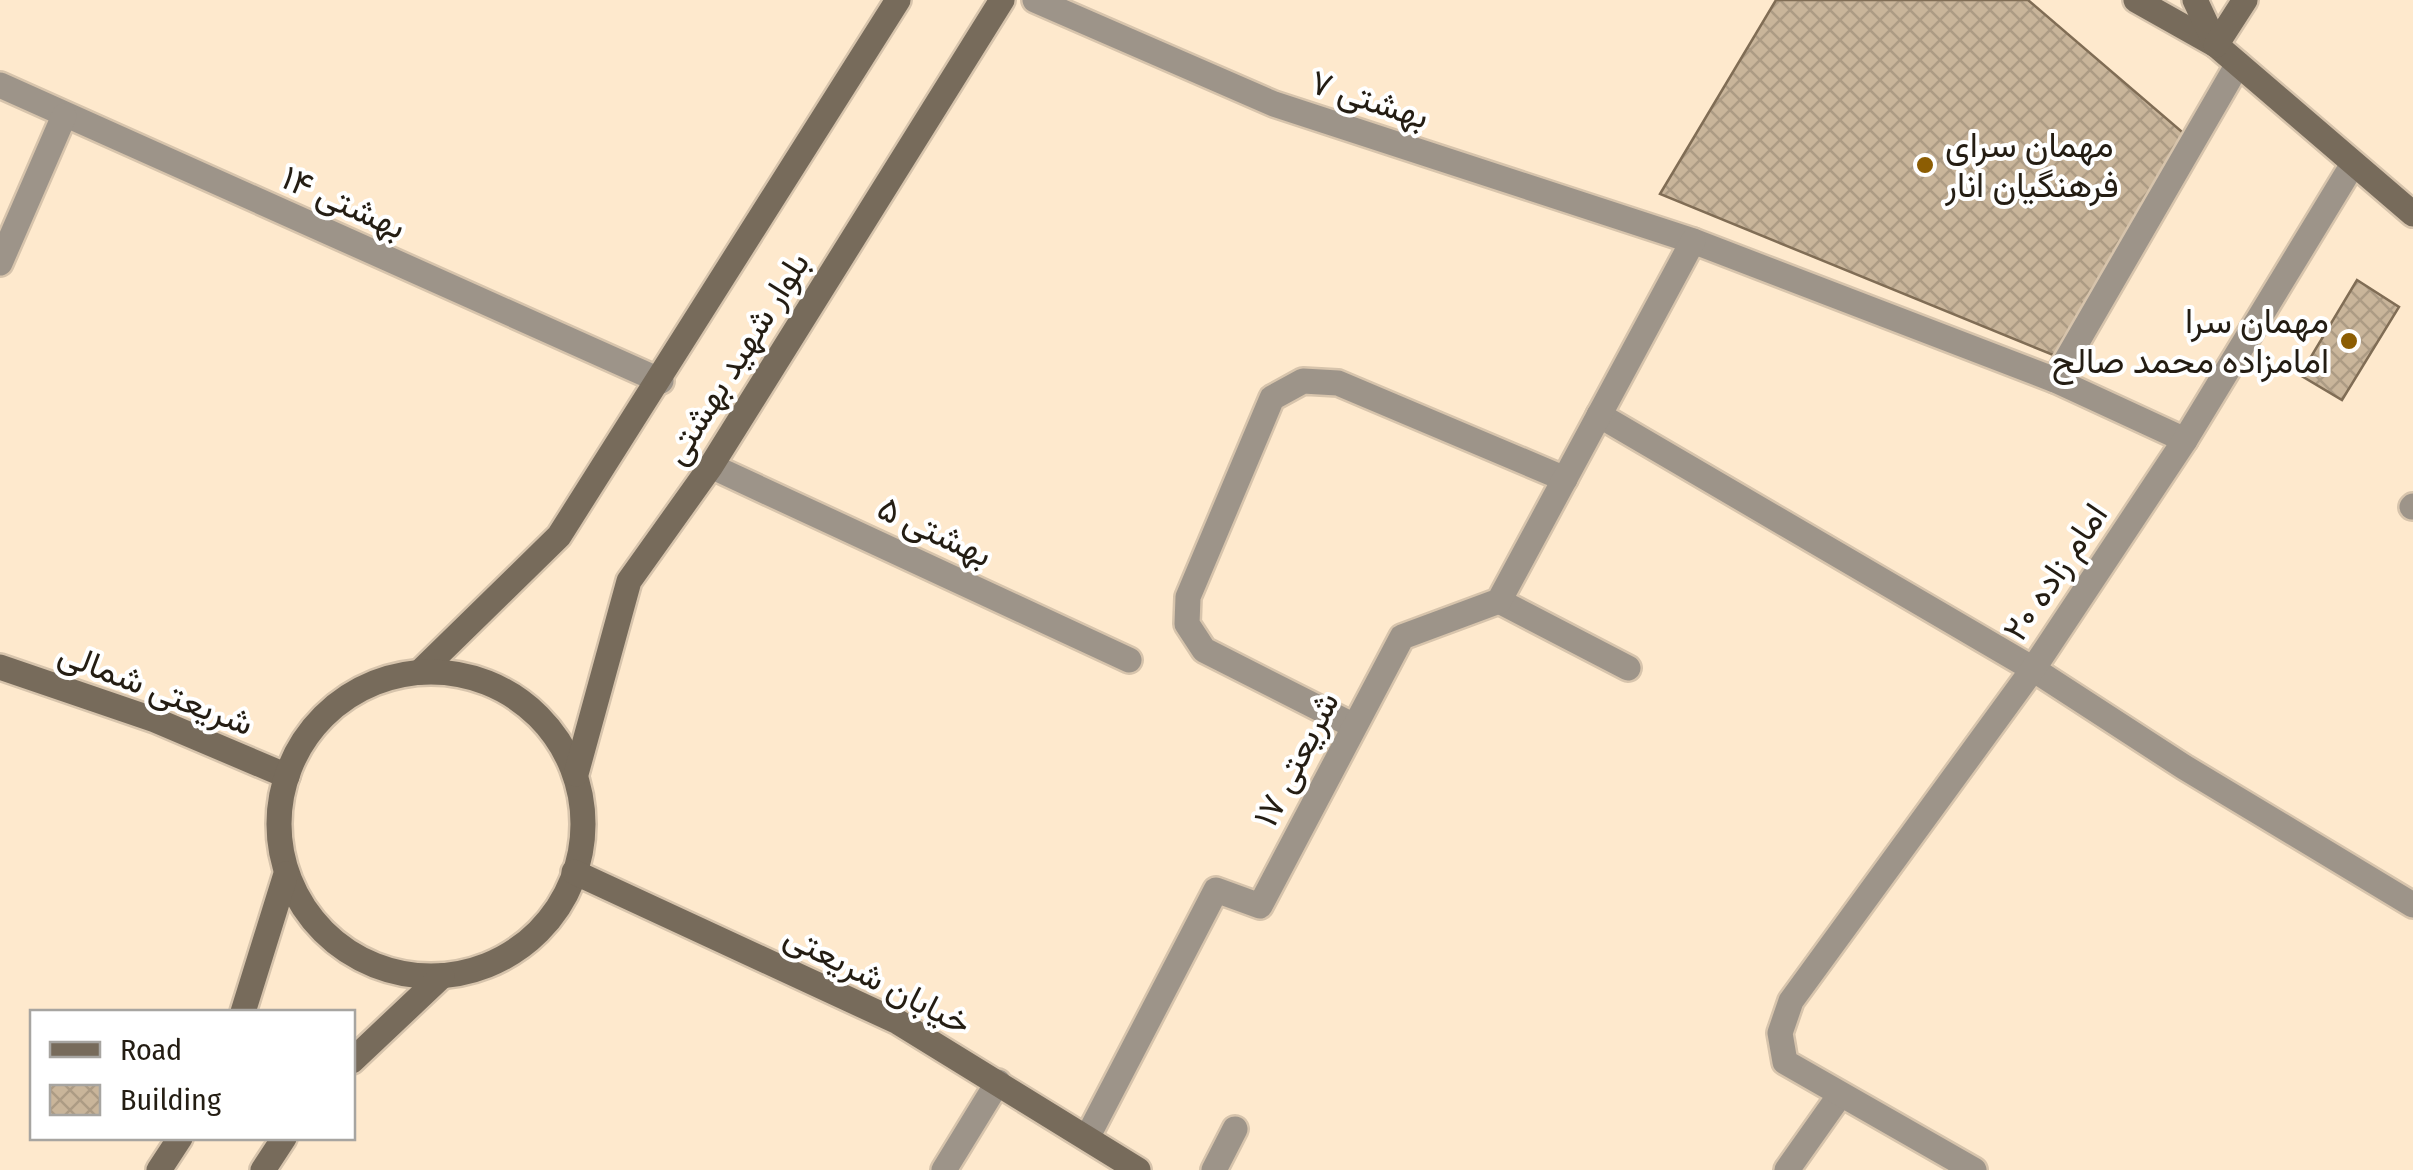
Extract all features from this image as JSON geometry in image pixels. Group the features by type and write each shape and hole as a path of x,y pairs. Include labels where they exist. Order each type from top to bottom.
{"street":[{"name":"بلوار شهید بهشتی","path":"420,672 559,536 661,381 898,0"},
{"name":"بلوار شهید بهشتی","path":"576,774 629,581 711,466 1002,0"},
{"name":"بهشتی ۷","path":"1034,0 1274,104 1692,241 2055,380 2185,440"},
{"path":"2136,0 2216,45 2413,214"},
{"path":"2194,0 2216,45"},
{"path":"2216,45 2246,0"},
{"path":"2055,380 2238,64"},
{"name":"بهشتی ۱۴","path":"0,85 661,381"},
{"path":"0,263 64,116"},
{"name":"امام زاده ۲۰","path":"1840,1095 1785,1062 1780,1032 1790,1001 2033,669 2185,440 2353,164"},
{"path":"1628,668 1499,601 1692,241"},
{"path":"1352,725 1204,650 1187,624 1188,597 1272,398 1303,381 1338,383 1565,479"},
{"path":"1599,415 2033,669 2184,767 2413,905"},
{"name":"بهشتی ۵","path":"711,466 1129,660"},
{"name":"شریعتی ۱۷","path":"1088,1136 1216,890 1260,906 1352,725 1402,637 1499,601"},
{"name":"شریعتی شمالی","path":"0,666 156,720 287,776"},
{"path":"420,672 460,674 498,686 531,709 558,738 576,774 584,813 581,852 574,872 547,924 516,950 481,968 442,976 402,973 364,961 330,939 304,909 286,874 278,835 280,795 293,757 315,724 345,698 381,680 420,672"},
{"name":"خیابان شریعتی","path":"574,872 898,1022 1138,1170"},
{"path":"244,1010 286,874"},
{"path":"355,1059 442,976"},
{"path":"944,1170 998,1082"},
{"path":"1787,1170 1840,1095 1974,1170"},
{"path":"1214,1170 1235,1129"},
{"path":"159,1170 179,1140"},
{"path":"264,1170 283,1140"}],"building":[{"name":"مهمان سرای فرهنگیان انار","path":"1776,0 2028,0 2188,137 2063,359 1660,194"},
{"name":"مهمان سرا امامزاده محمد صالح","path":"2357,280 2399,307 2342,400 2300,375"}],"place":[{"name":"مهمان سرای فرهنگیان انار","path":"1925,165"},
{"name":"مهمان سرا امامزاده محمد صالح","path":"2349,341"}]}
